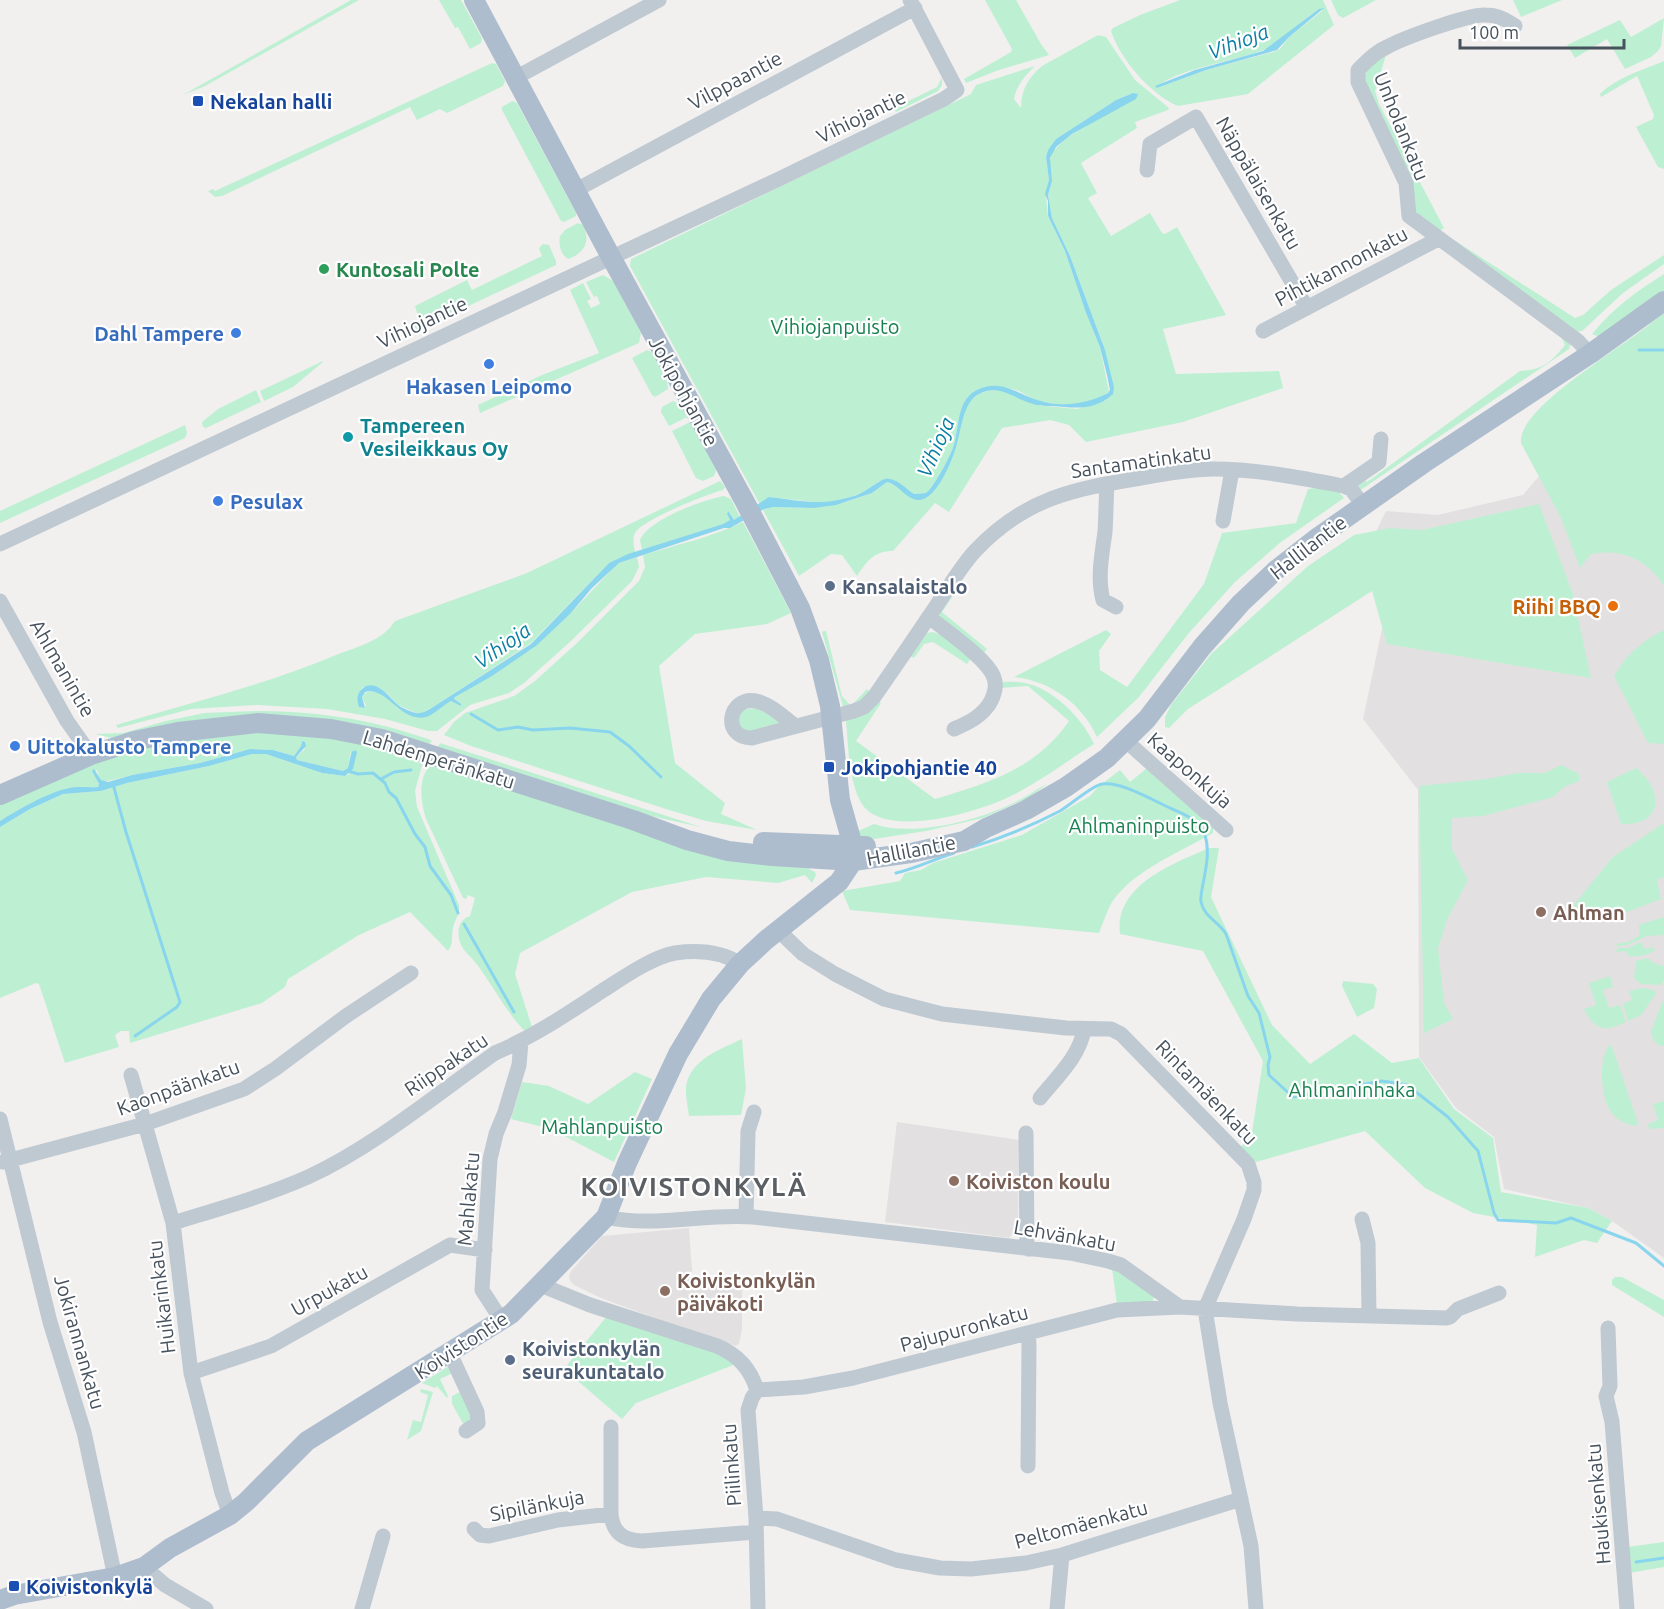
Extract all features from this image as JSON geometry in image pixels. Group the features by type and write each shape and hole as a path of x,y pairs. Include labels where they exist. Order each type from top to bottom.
{"main road":[{"name":"Jokipohjantie","path":"474,0 800,608 819,660 832,717 844,853"},
{"name":"Hallilantie","path":"844,853 910,854 964,841 1066,787 1107,758 1126,741 1154,710 1202,647 1241,603 1276,570 1363,505 1590,354 1664,301"},
{"name":"Lahdenperänkatu","path":"0,795 91,754 134,741 177,732 258,723 331,729 382,739 633,820 687,840 728,851 772,856 844,853"},
{"name":"Koivistontie","path":"0,1600 14,1595 115,1576 144,1567 170,1548 230,1515 307,1441 502,1321 606,1216 627,1163 678,1054 711,999 740,964 778,930 839,882 844,853"}],"street":[{"path":"515,78 659,0"},
{"name":"Vihiojantie","path":"0,544 779,179 944,99 957,90 912,4"},
{"name":"Vilppaantie","path":"576,190 912,4"},
{"name":"Unholankatu","path":"1515,26 1503,17 1483,14 1461,19 1387,46 1369,58 1358,70 1358,82 1406,183 1409,216 1578,341 1590,354"},
{"name":"Näppälaisenkatu","path":"1147,170 1150,144 1196,117 1307,308"},
{"name":"Pihtikannonkatu","path":"1263,331 1438,239"},
{"path":"1344,486 1379,462 1381,440"},
{"name":"Santamatinkatu","path":"795,726 861,708 868,703 929,617 956,574 975,552 1013,519 1037,504 1061,494 1107,484 1195,470 1232,470 1283,475 1344,486"},
{"name":"Santamatinkatu","path":"1223,521 1232,470"},
{"path":"1107,484 1101,588 1103,600 1116,607"},
{"path":"1344,486 1351,489 1363,505"},
{"name":"Ahlmanintie","path":"0,601 67,721 91,754"},
{"path":"929,617 984,662 995,680 990,704 981,714 954,729"},
{"name":"Kaaponkuja","path":"1126,741 1226,830"},
{"name":"Rintamäenkatu","path":"778,930 803,954 835,974 884,999 942,1014 1084,1029 1112,1029 1121,1034 1251,1169 1254,1190 1205,1309"},
{"name":"Riippakatu","path":"173,1222 259,1196 308,1176 354,1152 495,1053 521,1042 633,971 673,954 703,952 723,955 740,964"},
{"name":"Kaonpäänkatu","path":"5,1161 146,1124 244,1089 411,973"},
{"path":"1040,1098 1082,1042 1084,1029"},
{"name":"Mahlakatu","path":"502,1321 482,1290 490,1159 519,1065 521,1042"},
{"name":"Huikarinkatu","path":"131,1075 173,1222 191,1373 222,1493 230,1515"},
{"path":"746,1216 748,1131 754,1112"},
{"name":"Jokirannankatu","path":"0,1119 5,1161 50,1322 84,1432 115,1576"},
{"path":"1026,1133 1026,1249"},
{"name":"Lehvänkatu","path":"606,1216 620,1220 673,1221 746,1216 1070,1253 1121,1265 1180,1307"},
{"path":"1362,1219 1368,1244 1368,1316"},
{"name":"Urpukatu","path":"191,1373 271,1346 450,1245 484,1250"},
{"path":"542,1282 548,1288 590,1305 727,1350 747,1368 757,1390"},
{"path":"1180,1307 1447,1318 1458,1309 1499,1293"},
{"name":"Pajupuronkatu","path":"757,1390 804,1387 853,1378 1117,1310 1180,1307"},
{"path":"1205,1309 1220,1403 1251,1546 1256,1609"},
{"name":"Haukisenkatu","path":"1608,1328 1610,1386 1606,1396 1612,1422 1627,1609"},
{"path":"1028,1334 1028,1466"},
{"path":"448,1354 477,1412 478,1422 466,1431"},
{"name":"Piilinkatu","path":"757,1390 748,1410 756,1525 758,1609"},
{"path":"610,1427 610,1514"},
{"name":"Peltomäenkatu","path":"610,1514 612,1523 619,1534 632,1540 756,1525 777,1519 896,1560 940,1568 971,1569 1062,1555 1241,1499"},
{"name":"Sipilänkuja","path":"474,1529 480,1535 489,1536 558,1520 610,1514"},
{"path":"362,1609 383,1536"},
{"path":"1058,1609 1062,1555"},
{"path":"144,1567 165,1586 206,1609"}],"shaded area":[{"name":"Ahlman","path":"1664,341 1664,1258 1612,1221 1588,1208 1504,1189 1494,1137 1456,1108 1419,1057 1418,790 1363,719 1391,586 1356,573 1386,511 1438,515 1523,495 1655,342"},
{"name":"Koiviston koulu","path":"897,1122 1019,1140 1018,1228 1009,1238 885,1222"},
{"name":"Koivistonkylän päiväkoti","path":"689,1228 693,1284 742,1283 742,1329 739,1344 736,1346 601,1298 570,1281 571,1271 602,1236"}],"green space":[{"path":"351,0 359,0 205,86 183,95"},
{"path":"439,0 461,0 482,38 481,43 470,49"},
{"path":"985,0 1016,0 1049,55 966,83 964,79 1011,52 1012,49"},
{"path":"1180,0 1323,0 1334,25 1248,94 1178,106 1157,94 1147,85 1129,64 1115,42 1111,31 1113,28","holes":["1322,8 1322,11 1289,37 1280,49 1206,70 1157,88 1176,76 1190,71 1261,51 1285,37 1306,18"]},
{"path":"1331,0 1376,0 1343,18 1338,15"},
{"path":"1513,0 1562,0 1521,17"},
{"path":"1664,18 1661,46 1658,51 1651,57 1625,69 1607,39 1575,58 1567,45 1620,20 1631,37"},
{"name":"Vihiojanpuisto","path":"1098,35 1106,37 1135,80 1169,108 1135,122 1137,128 1081,163 1097,193 1088,198 1111,236 1150,213 1162,233 1165,234 1177,227 1226,315 1163,329 1176,374 1279,371 1283,388 1183,422 1086,442 1069,425 1050,420 1002,428 949,512 935,503 893,551 876,555 857,576 842,555 831,554 799,576 630,266 631,259 971,94 976,85 1035,66 1022,81 1015,94 1014,99 1021,108 1026,85 1042,66","holes":["1133,93 1111,111 1068,137 1052,152 1049,164 1052,181 1048,195 1052,218 1070,256 1102,342 1114,387 1106,400 1077,409 1036,405 1002,390 988,391 976,395 969,402 962,419 954,452 937,487 917,500 893,483 887,482 872,493 846,502 814,508 764,509 769,497 822,503 862,493 880,481 894,480 914,494 926,493 938,478 952,450 962,407 970,395 981,389 1016,390 1038,401 1056,404 1084,403 1109,392 1100,347 1065,251 1048,216 1046,196 1049,180 1046,157 1056,139 1116,100"]},
{"path":"1387,52 1375,91 1379,104 1444,228 1438,232 1417,217 1365,81 1365,70"},
{"path":"1664,61 1664,169 1658,167 1636,127 1653,119 1654,115 1637,76 1601,97 1600,94 1622,78"},
{"path":"492,63 496,64 505,81 503,86 447,113 440,109 417,120 410,107 222,196 215,197 208,191 213,189 215,191"},
{"path":"942,77 942,85 938,91 896,112 894,108 937,87"},
{"path":"512,101 517,103 576,213 576,216 564,222 561,221 502,110 502,107"},
{"path":"578,223 583,225 585,231 585,246 579,253 568,259 561,249 560,236 565,230"},
{"path":"1454,240 1575,318 1583,315 1611,290 1664,255 1664,264 1623,293 1582,331 1575,332 1452,243"},
{"path":"543,244 549,245 556,265 406,335 419,319 415,306 467,280 472,290 542,256 539,248"},
{"path":"1664,274 1664,293 1600,337 1592,334 1625,301"},
{"path":"603,275 613,281 641,333 639,343 480,413 478,405 542,375 599,353 570,290 583,283 591,299 587,301 591,308 600,304 586,282"},
{"path":"1664,312 1664,586 1650,569 1624,555 1591,554 1580,568 1561,518 1521,443 1525,428 1557,392"},
{"path":"1561,336 1571,343 1569,349 1362,489 1356,488 1363,478 1367,482 1520,371 1535,369 1546,364 1565,345"},
{"path":"647,350 658,361 668,384 668,389 655,397 632,358"},
{"path":"323,361 293,387 264,401 260,391"},
{"path":"256,390 261,402 206,428 203,427 202,422 218,409"},
{"path":"673,401 681,405 687,417 669,426 661,412 662,407"},
{"path":"690,422 716,470 714,476 703,481 696,478 672,431"},
{"path":"185,425 187,433 185,438 0,523 0,511"},
{"path":"720,481 725,487 723,490 676,508 640,528 635,533 635,552 609,563 531,643 430,709 416,713 398,705 387,693 363,687 360,692 358,699 360,707 366,706 362,697 364,694 378,693 406,713 422,717 451,701 461,704 454,700 455,697 532,649 570,614 617,564 637,557 639,567 632,581 524,683 509,693 470,705 437,731 327,709 257,705 191,709 118,728 116,725 255,685 360,646 383,634 395,621 527,573"},
{"path":"1322,487 1339,492 1344,498 1281,542 1235,582 1188,634 1139,697 1097,737 1083,714 1064,696 1040,683 1014,677 1106,630 1111,634 1099,651 1100,670 1127,687 1204,584 1222,533 1296,523 1308,489"},
{"path":"724,496 731,499 740,517 734,520 728,511 730,520 723,524 642,550 640,540 653,525 690,506"},
{"path":"1539,504 1573,594 1591,678 1387,644 1372,591 1188,709 1169,728 1165,727 1165,717 1171,705 1211,654 1308,566 1354,535 1390,528 1422,530"},
{"path":"743,522 791,613 767,624 695,634 659,666 675,763 725,803 721,814 757,830 706,821 666,809 471,746 444,735 465,713 514,696 535,681 639,581 645,567 643,555"},
{"path":"953,589 956,591 942,612 987,649 982,655 942,622 939,615"},
{"path":"1664,630 1664,744 1648,743 1614,676 1636,649 1649,638"},
{"path":"826,631 842,696 851,706 867,689 871,693 868,699 844,710 822,632"},
{"path":"933,632 941,635 971,658 967,664 933,642 924,644 914,658 910,656 927,633"},
{"path":"1000,682 1026,683 1049,693 1067,707 1083,725 1094,744 1013,795 960,814 938,819 896,821 878,817 865,808 852,778 846,720 879,701 881,703 856,741 935,799 992,780 1026,763 1042,751 1069,721 1028,686 1000,688"},
{"path":"756,708 784,722 760,733 740,730 740,713"},
{"path":"295,712 351,719 388,727 432,741 429,745 349,724 112,738 95,734 123,733 204,713"},
{"path":"257,732 331,737 391,751 423,762 415,791 417,807 459,905 450,948 448,951 410,912 359,935 288,979 285,987 262,1003 130,1043 129,1031 121,1031 115,1035 119,1047 65,1063 39,984 36,983 0,998 0,827 30,809 63,794 101,791 252,754 266,754 322,773 345,776 349,774 354,752 351,751 348,768 343,771 297,760 296,757 305,749 301,741 301,746 294,756 273,750 250,749 200,763 104,782 100,780 97,770 93,772 99,785 97,787 67,788 23,807 0,821 0,803 83,768 148,746 191,737"},
{"path":"440,743 701,827 637,813 438,747"},
{"path":"431,765 809,865 809,869 816,875 812,883 805,875 778,883 706,877 632,892 520,953 515,974 533,1030 525,1031 460,943 458,932 460,925 470,916 475,898 468,895 466,899 463,898 426,819 422,783"},
{"path":"1561,765 1579,774 1579,781 1564,787 1553,797 1483,816 1452,818 1452,849 1468,880 1447,920 1438,948 1444,1003 1453,1019 1424,1033 1419,786 1487,779 1517,773 1545,773"},
{"name":"Ahlmaninpuisto","path":"1147,768 1213,828 1213,833 1158,863 1133,880 1112,902 1099,933 850,910 842,891 900,881 905,873 921,870 933,863 1022,835 1090,796 1120,770 1130,782"},
{"path":"1636,768 1652,786 1655,805 1652,813 1645,819 1635,823 1621,824 1607,782"},
{"path":"1047,784 1030,797 983,818 926,831 874,839 862,837 856,832 874,824 909,829 970,819 1007,806"},
{"path":"1664,823 1664,877 1657,880 1661,899 1607,918 1575,920 1572,911 1576,902 1613,857"},
{"name":"Ahlmaninhaka","path":"1209,848 1219,848 1211,897 1272,1025 1310,1064 1354,1034 1392,1063 1419,1058 1454,1109 1493,1138 1501,1192 1588,1208 1612,1221 1597,1243 1584,1240 1535,1257 1537,1225 1473,1213 1425,1188 1365,1131 1256,1162 1241,1147 1252,1132 1263,1061 1203,951 1120,934 1121,917 1126,902 1136,889 1163,869"},
{"path":"1664,917 1664,935 1647,936 1627,945 1617,946 1616,944 1628,942 1639,936 1639,925"},
{"path":"1641,942 1644,948 1652,947 1655,950 1645,955 1635,956 1628,956 1626,951 1616,952 1618,948 1628,948"},
{"path":"1647,958 1664,966 1664,980 1661,985 1641,984 1634,978 1636,961"},
{"path":"1610,976 1613,987 1603,990 1609,1008 1620,1005 1626,1022 1601,1028 1592,1022 1584,1009 1596,1005 1589,983"},
{"path":"1343,981 1373,984 1377,989 1374,1008 1357,1017 1342,986"},
{"path":"1642,988 1654,990 1656,994 1641,1015 1628,1021 1623,1004 1632,1000 1629,991"},
{"path":"1664,998 1664,1046 1654,1042 1651,1031"},
{"path":"742,1039 746,1088 741,1115 689,1116 686,1090 691,1074 709,1055"},
{"path":"1611,1044 1638,1123 1636,1126 1616,1117 1611,1112 1605,1098 1602,1067"},
{"name":"Mahlanpuisto","path":"635,1072 652,1079 614,1162 551,1129 511,1119 522,1082 549,1086 588,1104"},
{"path":"1664,1101 1664,1128 1649,1129 1648,1124 1658,1120 1653,1104"},
{"path":"1112,1269 1123,1272 1155,1293 1152,1303 1117,1304"},
{"path":"1615,1277 1622,1277 1664,1300 1664,1317 1612,1285"},
{"path":"607,1316 700,1344 736,1364 636,1403 622,1419 564,1369"},
{"path":"449,1366 453,1373 440,1379 447,1398 437,1386 435,1388 422,1383"},
{"path":"421,1389 433,1392 421,1431 407,1440 413,1420 421,1422 428,1395 420,1392"},
{"path":"462,1391 475,1414 465,1427 452,1404 452,1396"},
{"path":"1664,1542 1664,1567 1629,1573 1627,1547"}],"water":[{"path":"1324,8 1277,50 1206,70 1157,88 1155,86 1195,70 1263,51 1319,9"},
{"path":"1133,93 1138,94 1136,99 1072,134 1056,147 1050,158 1052,181 1048,195 1052,218 1070,256 1105,350 1114,387 1113,394 1092,406 1069,407 1035,405 1005,392 986,391 969,403 947,470 937,487 925,499 914,499 887,482 872,493 836,505 764,509 730,528 724,528 619,563 536,646 492,676 455,697 454,699 461,706 451,701 429,716 417,717 409,715 380,694 365,692 362,697 365,708 359,707 357,700 359,693 362,689 372,685 409,711 420,713 430,709 531,644 609,563 628,554 723,524 730,520 728,511 734,520 769,497 813,502 844,499 885,479 897,482 914,494 926,493 938,478 954,445 965,401 969,395 984,387 1000,386 1055,404 1082,402 1108,393 1110,390 1100,347 1065,251 1048,216 1048,201 1045,194 1049,180 1046,157 1056,139 1116,100"},
{"path":"302,741 306,746 296,757 297,760 343,771 348,768 352,750 353,752 355,750 357,752 353,769 345,776 322,773 266,754 252,754 101,791 63,794 30,809 0,827 0,821 60,790 72,787 98,787 99,784 92,771 94,769 101,780 108,782 132,775 200,763 250,749 273,750 294,756"}],"waterway":[{"path":"1639,350 1664,350"},
{"path":"471,714 498,730 518,727 533,730 570,728 610,732 629,746 661,777"},
{"path":"381,779 394,772 411,770"},
{"path":"348,771 358,774 373,773 385,783 425,847 430,866 451,895 458,913"},
{"path":"113,784 180,1002 177,1007 135,1036"},
{"path":"972,847 1027,827 1060,811 1102,784 1127,788 1190,818 1203,830 1207,847 1201,902 1208,916 1226,934 1248,996 1259,1013 1270,1057 1269,1075 1293,1097 1382,1081 1407,1085 1448,1117 1478,1151 1494,1213 1498,1220 1556,1223 1571,1218 1636,1243 1664,1266"},
{"path":"896,873 954,853"},
{"path":"464,924 514,1012"},
{"path":"1636,1562 1664,1558"}],"place":[{"name":"Nekalan halli","path":"198,101"},
{"name":"Kuntosali Polte","path":"324,269"},
{"name":"Dahl Tampere","path":"236,333"},
{"name":"Hakasen Leipomo","path":"489,364"},
{"name":"Tampereen Vesileikkaus Oy","path":"348,437"},
{"name":"Pesulax","path":"218,501"},
{"name":"Kansalaistalo","path":"830,586"},
{"name":"Riihi BBQ","path":"1613,606"},
{"name":"Uittokalusto Tampere","path":"15,746"},
{"name":"Jokipohjantie 40","path":"829,767"},
{"name":"Ahlman","path":"1541,912"},
{"name":"Koiviston koulu","path":"954,1181"},
{"name":"Koivistonkylän päiväkoti","path":"665,1291"},
{"name":"Koivistonkylän seurakuntatalo","path":"510,1360"},
{"name":"Koivistonkylä","path":"14,1586"}],"district":[{"name":"KOIVISTONKYLÄ","path":"694,1186"}],"water label":[{"name":"Vihioja","path":"1238,41"},
{"name":"Vihioja","path":"935,447"},
{"name":"Vihioja","path":"502,645"}]}
